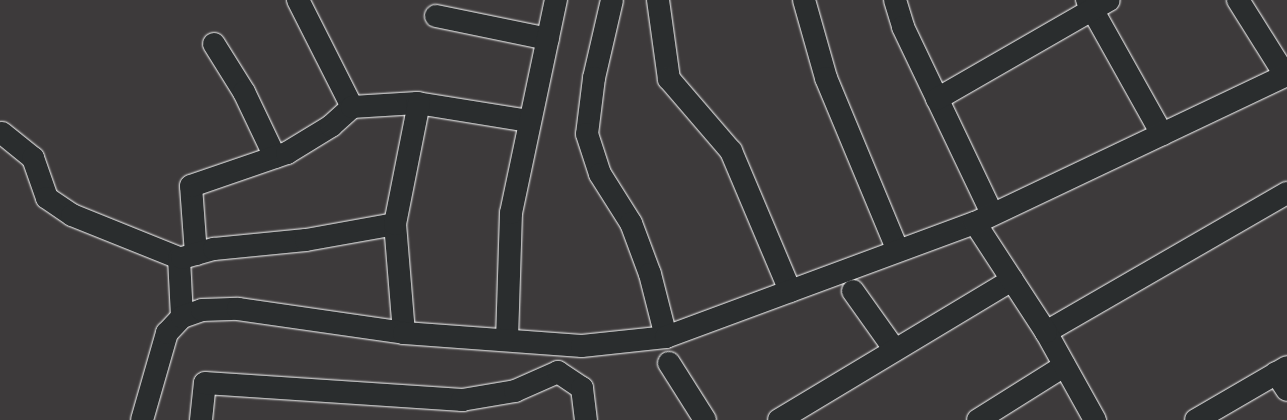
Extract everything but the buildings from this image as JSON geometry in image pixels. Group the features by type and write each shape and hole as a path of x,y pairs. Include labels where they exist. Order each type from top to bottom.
{"street":[{"path":"298,0 352,107"},
{"path":"507,340 510,213 556,0"},
{"path":"612,0 594,78 587,134 600,174 631,223 650,274 666,337"},
{"path":"658,0 668,79 731,151 790,291"},
{"path":"804,0 826,78 898,251"},
{"path":"895,0 903,27 937,99 982,225 1012,280 1046,332 1095,420"},
{"path":"142,420 167,333 182,316 202,310 238,309 404,333 582,346 666,337 898,251 982,225 1162,134 1286,75 1238,0"},
{"path":"937,99 1096,3 1162,134"},
{"path":"436,16 548,39"},
{"path":"214,44 251,105 275,157"},
{"path":"404,333 395,224 419,103"},
{"path":"182,316 191,186 275,157 331,126 352,107 419,103 530,121"},
{"path":"2,133 33,158 47,198 66,211 187,256 395,224"},
{"path":"1046,332 1287,193"},
{"path":"779,420 1012,280"},
{"path":"853,291 895,350"},
{"path":"669,363 705,420"},
{"path":"978,420 1064,366"},
{"path":"201,420 205,383 462,400 515,391 558,372 582,388 586,420"},
{"path":"1196,420 1283,377"}]}
